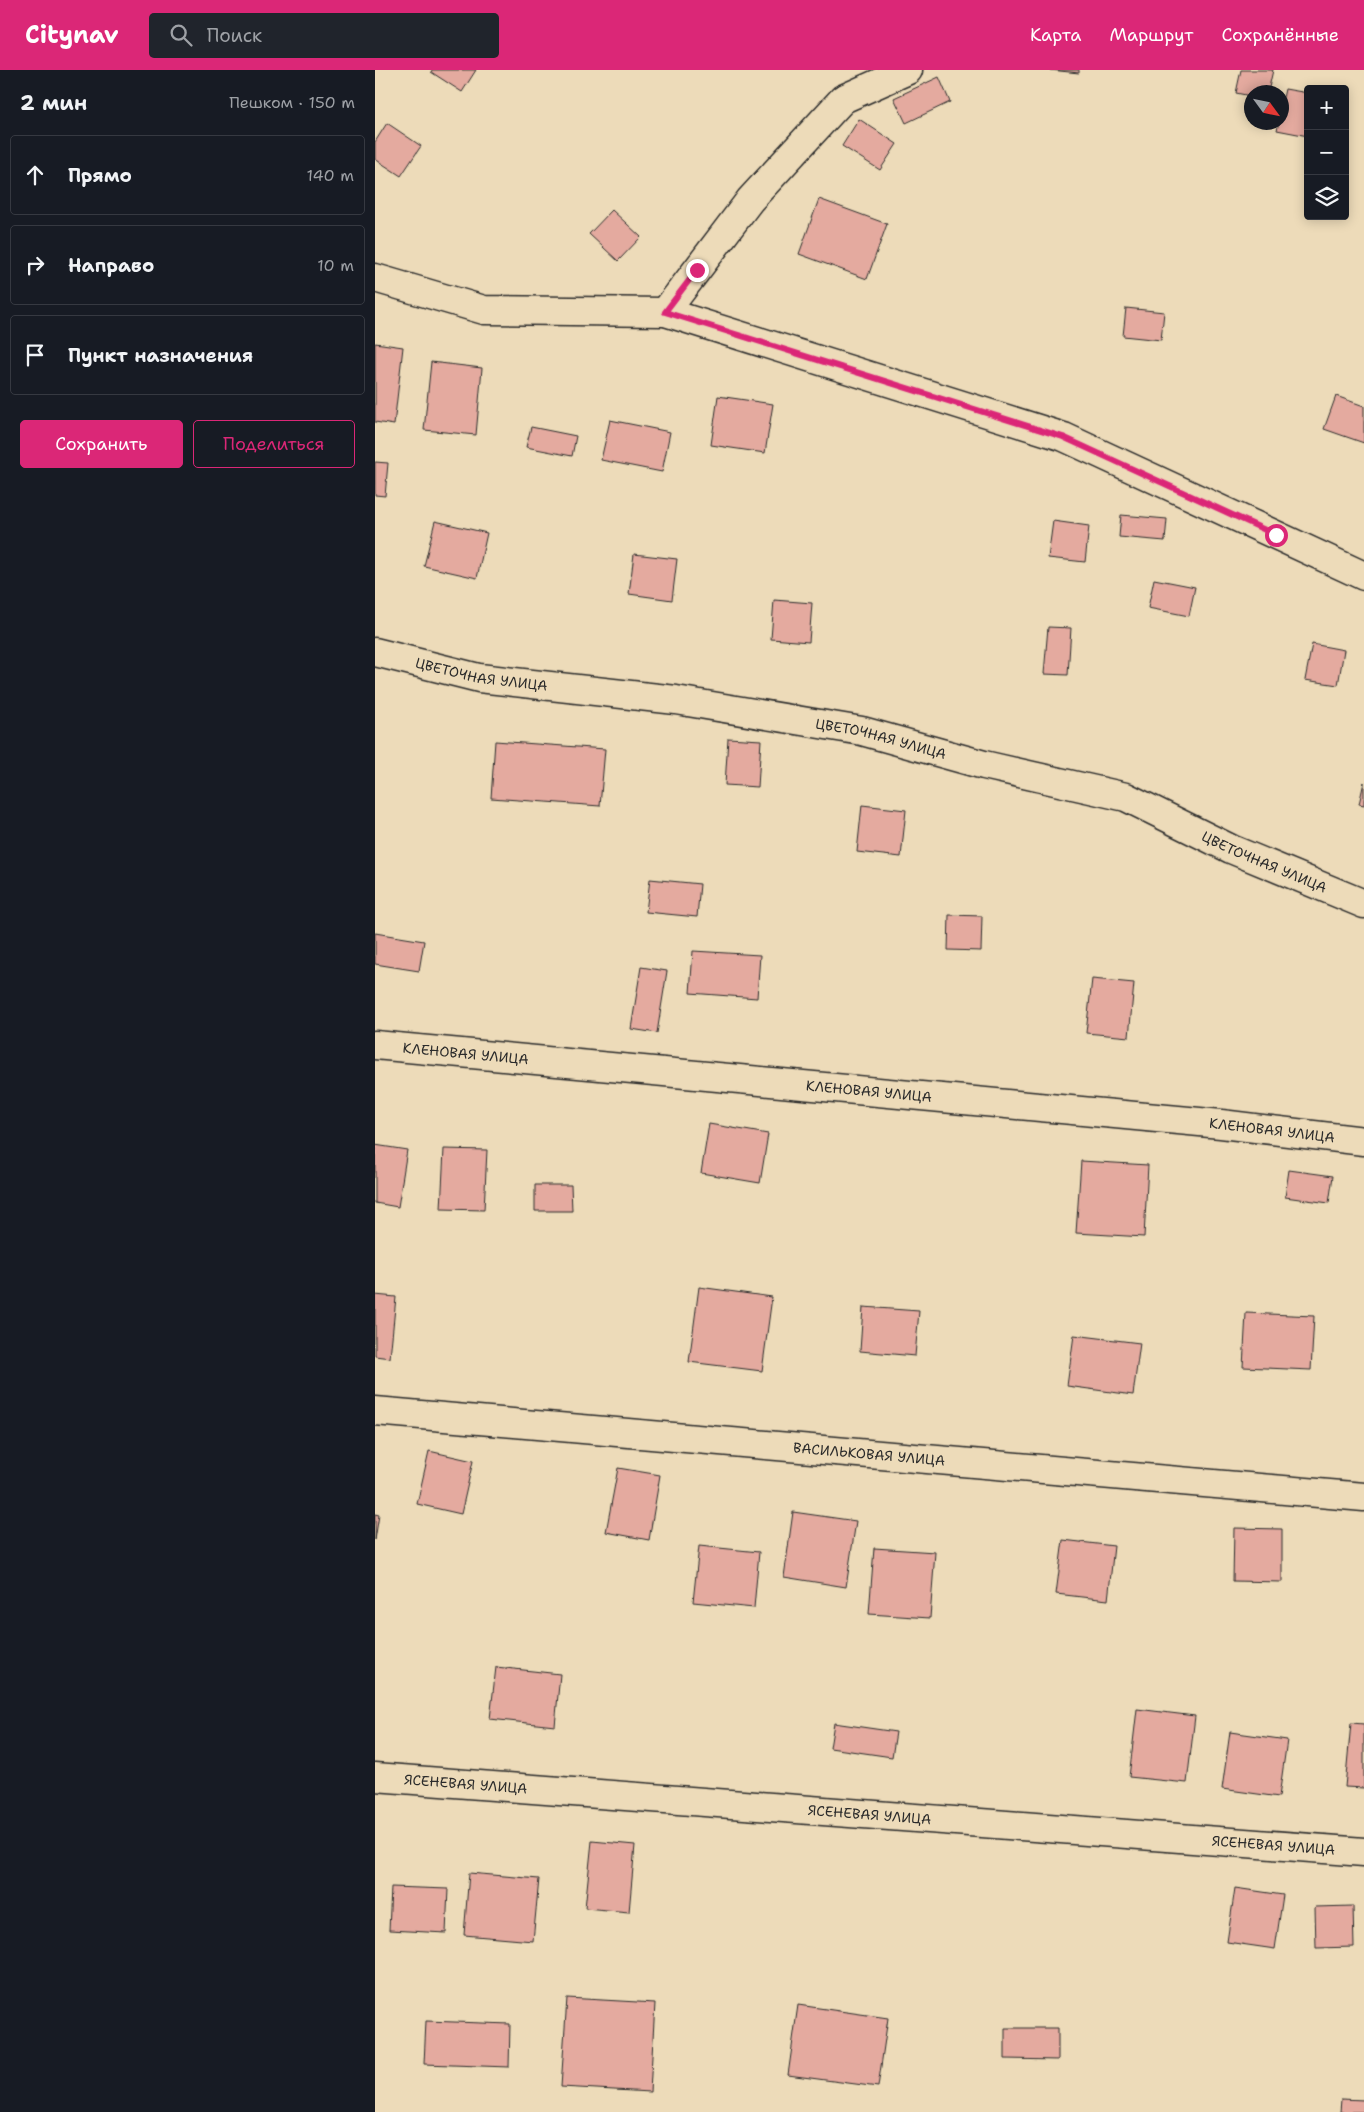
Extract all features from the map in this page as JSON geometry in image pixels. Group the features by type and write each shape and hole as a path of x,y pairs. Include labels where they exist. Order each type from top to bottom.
{"street":[{"path":"665,312 750,200 843,99 908,70"},
{"path":"375,278 484,310 665,312 1063,437 1364,576"},
{"name":"ЦВЕТОЧНАЯ УЛИЦА","path":"375,652 479,678 676,700 862,731 984,765 1126,797 1231,849 1364,904"},
{"name":"КЛЕНОВАЯ УЛИЦА","path":"375,1045 1221,1124 1364,1141"},
{"name":"ВАСИЛЬКОВАЯ УЛИЦА","path":"375,1411 1364,1497"},
{"name":"ЯСЕНЕВАЯ УЛИЦА","path":"375,1776 1364,1852"}],"building":[{"path":"432,70 476,70 462,92 431,72"},
{"path":"1050,70 1079,70 1079,73"},
{"path":"1241,70 1273,70 1270,85 1244,85 1244,95 1236,93"},
{"path":"939,77 950,102 906,123 894,98"},
{"path":"1289,90 1304,92 1304,135 1277,130 1289,130"},
{"path":"859,119 897,144 880,170 842,146"},
{"path":"387,123 421,146 401,176 375,159 375,142"},
{"path":"819,199 887,224 867,279 799,254"},
{"path":"612,210 641,237 618,261 589,234"},
{"path":"1126,308 1164,312 1161,340 1123,336"},
{"path":"375,343 403,347 394,425 375,422"},
{"path":"431,362 482,368 476,435 424,430"},
{"path":"718,396 773,404 765,453 711,445"},
{"path":"1336,396 1364,406 1364,443 1324,429"},
{"path":"610,420 670,432 662,472 601,460"},
{"path":"531,427 576,436 572,456 526,447"},
{"path":"375,462 388,463 385,496 375,495"},
{"path":"1121,515 1167,519 1165,541 1119,537"},
{"path":"435,521 487,533 477,578 424,566"},
{"path":"1053,521 1089,526 1085,562 1048,558"},
{"path":"634,554 677,559 672,600 629,594"},
{"path":"1154,579 1195,587 1189,616 1148,608"},
{"path":"774,600 812,603 809,642 771,639"},
{"path":"1048,627 1071,628 1068,675 1044,674"},
{"path":"1312,644 1344,650 1338,685 1305,680"},
{"path":"728,738 761,740 758,787 725,785"},
{"path":"495,741 605,749 600,806 491,798"},
{"path":"1364,782 1364,805 1359,804"},
{"path":"862,805 906,810 901,857 857,852"},
{"path":"650,879 700,884 697,917 646,912"},
{"path":"949,915 982,916 981,951 948,950"},
{"path":"375,933 424,941 419,971 375,964"},
{"path":"693,951 760,955 757,998 690,993"},
{"path":"641,967 667,971 657,1033 631,1029"},
{"path":"1092,979 1134,983 1129,1037 1086,1033"},
{"path":"709,1124 768,1134 760,1183 701,1173"},
{"path":"375,1145 407,1150 398,1207 375,1203"},
{"path":"444,1149 487,1150 484,1210 441,1209"},
{"path":"1081,1161 1148,1165 1144,1237 1076,1233"},
{"path":"1289,1170 1333,1176 1329,1203 1285,1197"},
{"path":"535,1185 571,1185 572,1211 535,1211"},
{"path":"699,1287 772,1297 762,1371 689,1362"},
{"path":"375,1295 396,1297 390,1358 375,1356"},
{"path":"863,1307 919,1311 915,1356 860,1351"},
{"path":"1246,1313 1314,1316 1311,1370 1243,1367"},
{"path":"1074,1335 1140,1343 1133,1395 1067,1386"},
{"path":"429,1451 473,1461 461,1514 417,1504"},
{"path":"618,1468 660,1475 649,1540 606,1532"},
{"path":"793,1512 856,1521 846,1587 784,1577"},
{"path":"375,1514 379,1515 375,1540"},
{"path":"1234,1528 1282,1529 1282,1582 1233,1581"},
{"path":"1063,1540 1114,1546 1108,1600 1056,1594"},
{"path":"699,1546 759,1552 754,1608 693,1602"},
{"path":"874,1548 935,1552 930,1618 869,1614"},
{"path":"496,1667 560,1674 555,1726 490,1719"},
{"path":"1137,1709 1195,1716 1187,1783 1129,1777"},
{"path":"834,1723 896,1732 892,1757 830,1748"},
{"path":"1351,1723 1364,1724 1364,1788 1345,1787"},
{"path":"1230,1732 1287,1740 1279,1797 1222,1789"},
{"path":"592,1841 635,1845 629,1912 585,1908"},
{"path":"469,1873 539,1879 533,1941 464,1935"},
{"path":"391,1887 448,1889 446,1933 389,1930"},
{"path":"1235,1888 1283,1895 1275,1949 1227,1942"},
{"path":"1353,1906 1354,1947 1316,1948 1315,1907"},
{"path":"567,1998 655,2003 650,2092 561,2087"},
{"path":"798,2005 888,2018 878,2087 788,2075"},
{"path":"426,2021 510,2024 509,2067 424,2064"},
{"path":"1005,2028 1058,2028 1058,2060 1005,2059"},
{"path":"1341,2099 1364,2100 1364,2112 1340,2112"}],"route":[{"path":"697,270 665,312 1063,437 1276,535"}]}
